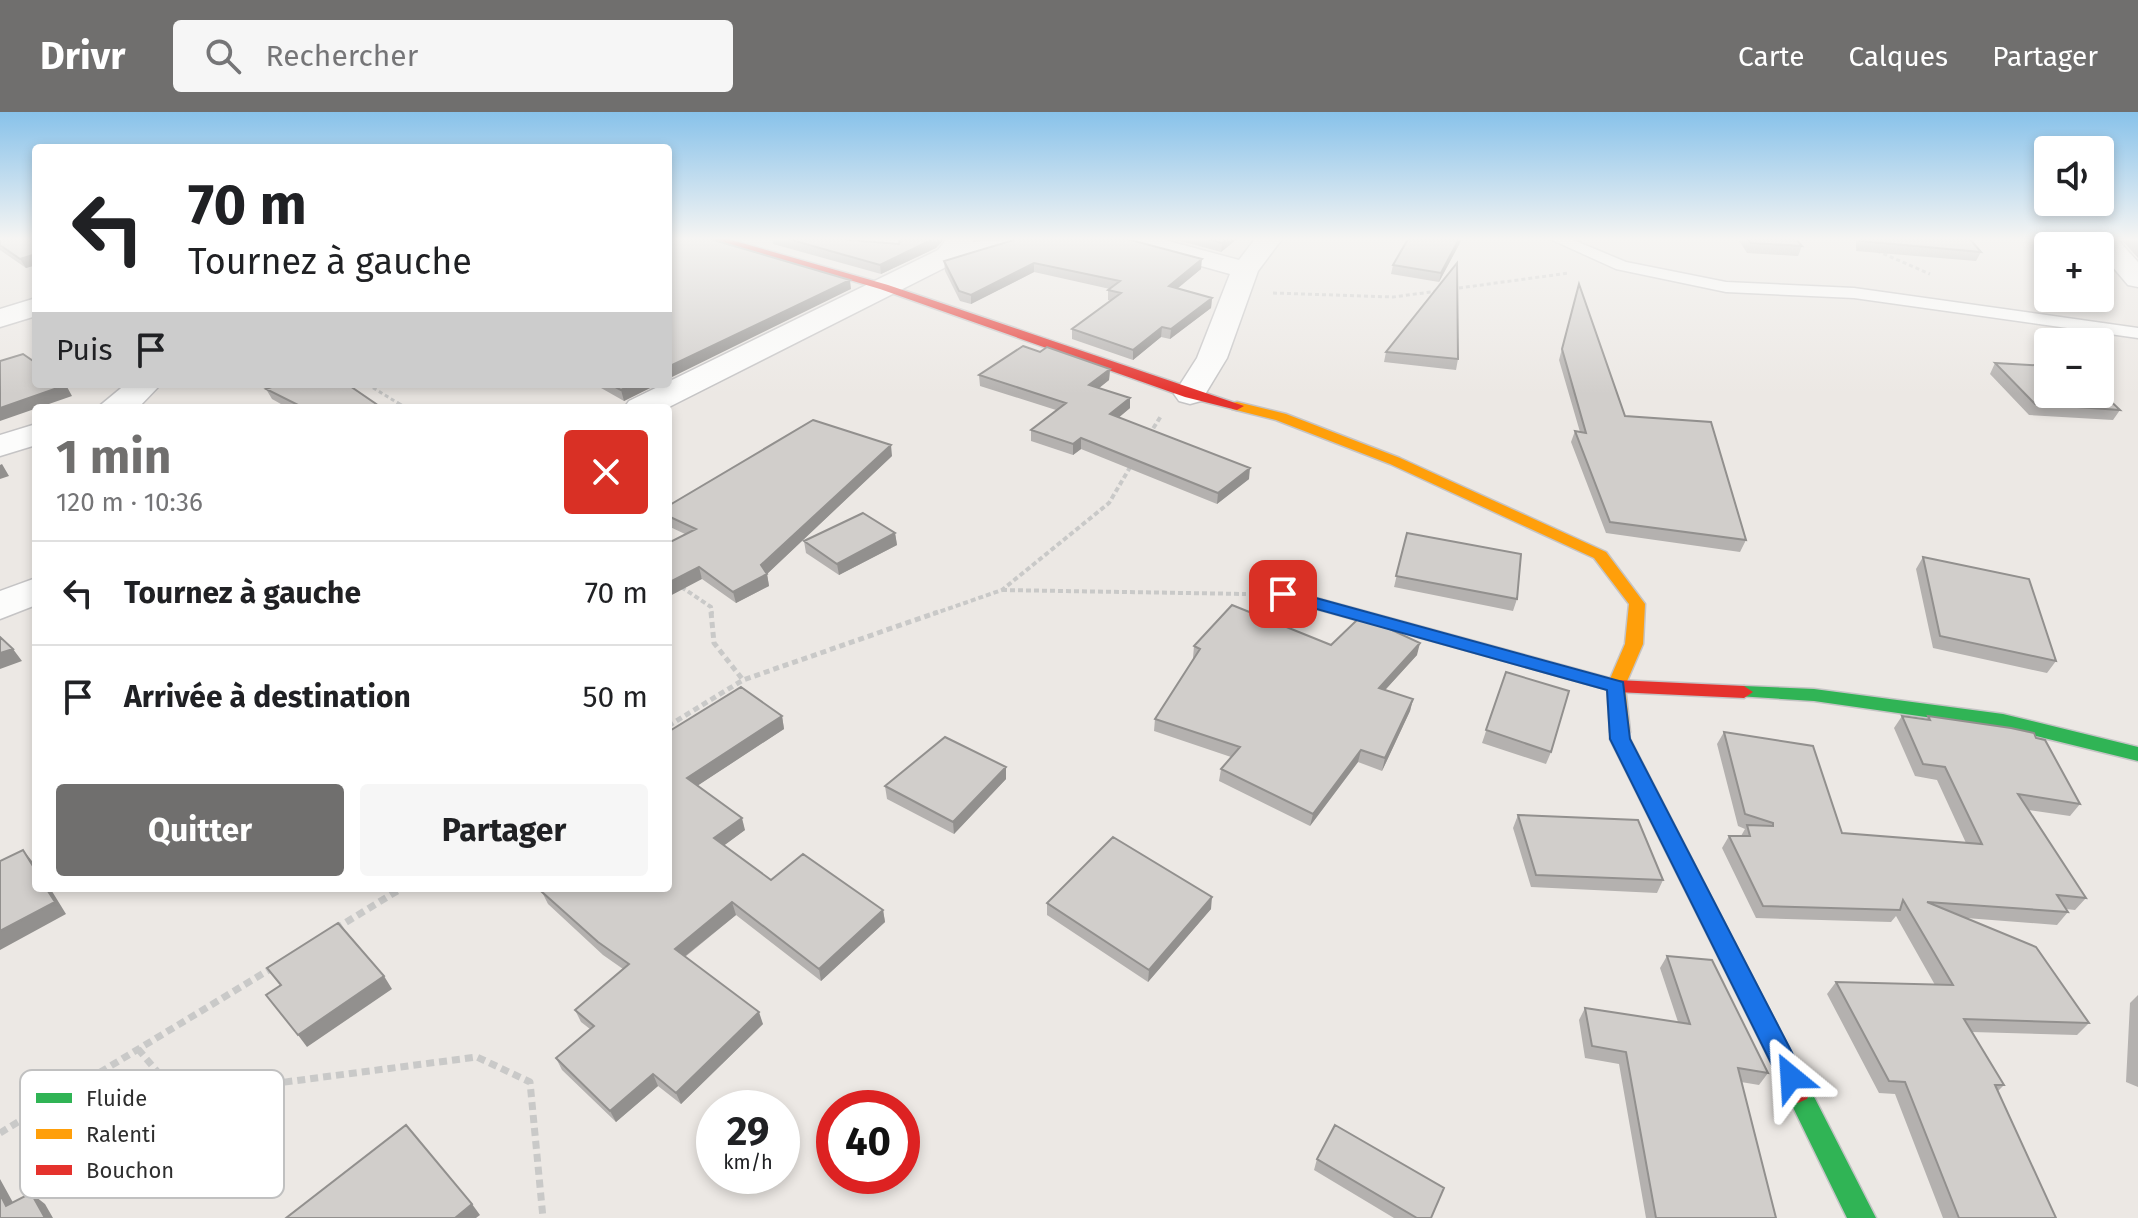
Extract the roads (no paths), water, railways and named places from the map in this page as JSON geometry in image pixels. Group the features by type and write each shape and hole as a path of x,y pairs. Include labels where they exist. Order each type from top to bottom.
{"street":[{"path":"649,404 877,291"},
{"path":"894,291 1190,394 1281,417 1381,456 1600,555 1637,604 1634,644 1616,686 1620,739 1862,1218"},
{"path":"1190,394 1212,358 1237,291"},
{"path":"1,318 32,308"},
{"path":"1,318 32,330"},
{"path":"123,404 141,388"},
{"path":"0,446 32,435"},
{"path":"0,606 32,592"},
{"path":"1283,594 1616,686 1814,695 2003,721 2138,754"}],"lane":[{"path":"1803,291 1854,293 2138,333"}]}
